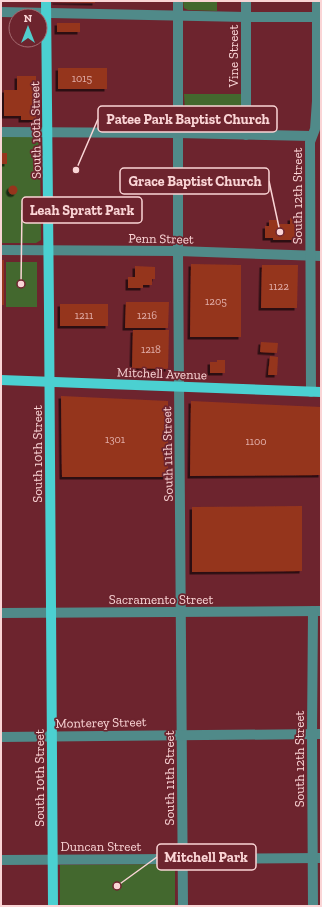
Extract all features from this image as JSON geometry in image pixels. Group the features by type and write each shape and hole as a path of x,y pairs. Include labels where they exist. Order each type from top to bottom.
{"main road":[{"name":"South 10th Street","path":"47,48 53,906"},
{"name":"Mitchell Avenue","path":"1,380 316,392"}],"street":[{"name":"South 11th Street","path":"178,1 178,251 183,906"},
{"name":"Vine Street","path":"246,1 246,135"},
{"name":"South 12th Street","path":"316,392 310,256 310,142 314,129 317,101 319,18 317,1"},
{"path":"48,12 319,18"},
{"path":"1,132 178,133 311,136"},
{"name":"Penn Street","path":"1,250 178,251 321,256"},
{"name":"South 12th Street","path":"313,906 317,858 317,611"},
{"name":"Sacramento Street","path":"1,613 317,611"},
{"name":"Monterey Street","path":"1,737 182,734 317,734"},
{"name":"Duncan Street","path":"1,860 317,858"}],"green space":[{"path":"183,1 217,1 217,11 188,10 184,8"},
{"path":"184,94 243,94 242,127 237,130 189,129 186,127"},
{"path":"1,137 34,137 40,142 41,240 36,243 1,243"},
{"path":"6,262 37,262 37,307 6,307"},
{"path":"175,864 175,906 60,906 60,865"}],"building":[{"path":"95,1 95,3 55,2"},
{"path":"57,23 80,23 80,32 57,32"},
{"path":"58,68 107,68 107,89 58,89"},
{"path":"17,76 36,76 36,120 21,120 21,116 4,116 4,90 17,90"},
{"path":"1,153 7,153 7,164 1,164"},
{"path":"11,186 15,186 17,190 15,194 11,194 9,192 9,188"},
{"path":"290,218 299,218 298,226 295,226 295,240 273,240 273,238 265,238 265,226 269,226 269,220 277,220 277,224 290,224"},
{"path":"1,260 4,260 4,305 1,305"},
{"path":"191,264 241,265 241,337 190,337"},
{"path":"262,265 298,265 297,308 261,308"},
{"path":"135,266 155,267 155,279 152,279 152,285 143,285 143,288 128,288 128,277 135,277"},
{"path":"126,302 169,302 168,328 125,328"},
{"path":"60,304 108,304 108,326 60,326"},
{"path":"133,330 169,330 168,369 132,368"},
{"path":"261,342 278,343 277,353 260,352"},
{"path":"270,356 278,357 277,375 268,375"},
{"path":"217,360 225,360 225,373 210,373 210,362 217,362"},
{"path":"61,396 168,401 168,477 62,477"},
{"path":"191,401 321,407 321,475 190,476"},
{"path":"302,506 302,571 192,572 192,507"}],"place":[{"name":"Patee Park Baptist Church","path":"76,170"},
{"name":"Grace Baptist Church","path":"280,232"},
{"name":"Leah Spratt Park","path":"21,284"},
{"name":"Mitchell Park","path":"117,886"}]}
